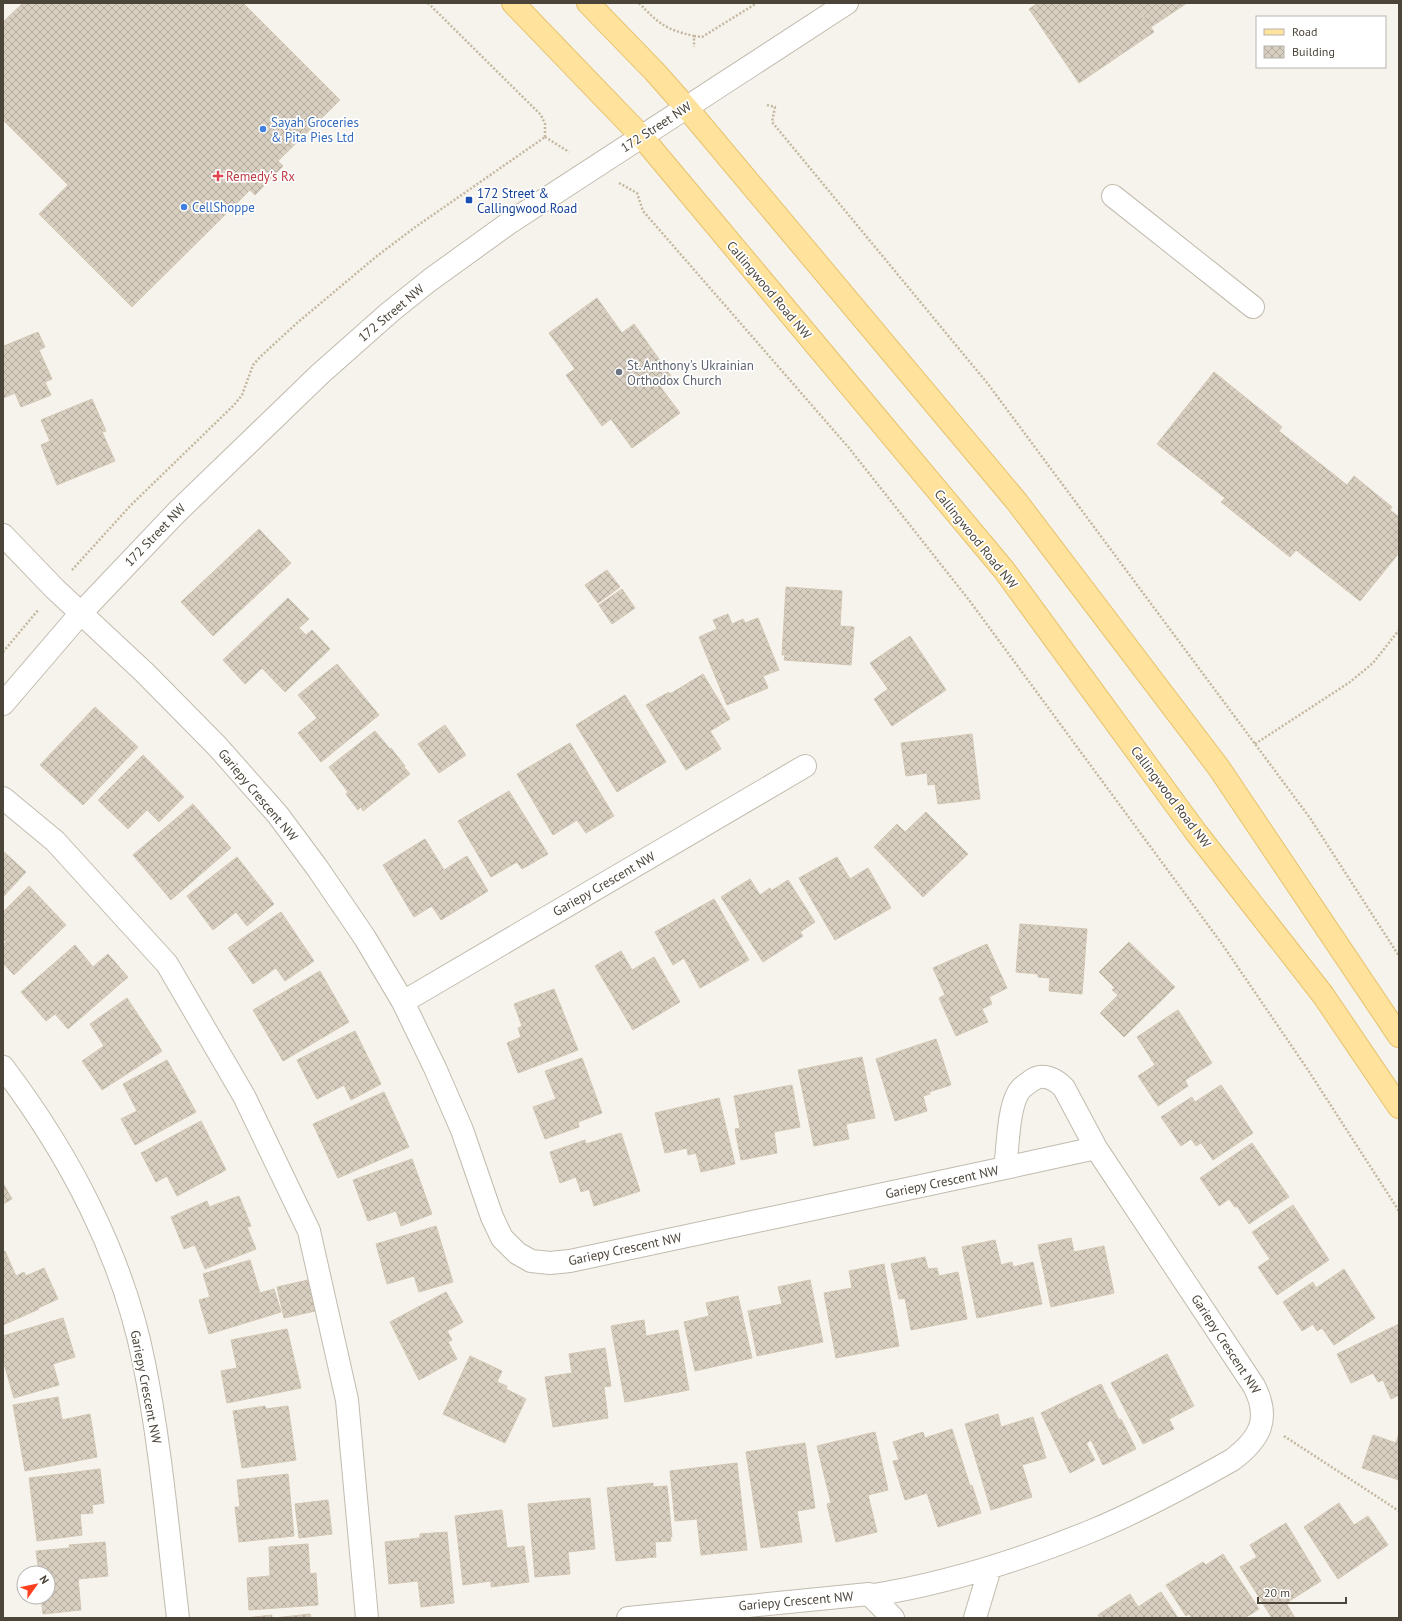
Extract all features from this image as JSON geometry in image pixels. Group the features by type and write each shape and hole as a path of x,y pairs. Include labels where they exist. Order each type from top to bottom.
{"main road":[{"name":"Callingwood Road NW","path":"513,3 642,137 1004,570 1195,830 1323,995 1399,1107"},
{"path":"588,3 654,71 686,107 1017,502 1219,768 1399,1036"}],"street":[{"name":"172 Street NW","path":"3,704 81,613 129,561 242,448 320,374 390,312 430,280 509,223 847,3"},
{"path":"1113,196 1253,306"},
{"name":"Gariepy Crescent NW","path":"3,535 25,560 144,672 217,746 278,815 318,869 361,931 403,1002 435,1068 462,1130 492,1217 502,1238 517,1253 531,1261 550,1263 570,1261 1096,1148"},
{"name":"Gariepy Crescent NW","path":"403,1002 805,766"},
{"path":"3,798 54,841 167,964 244,1096 309,1231 347,1400 367,1618"},
{"name":"Gariepy Crescent NW","path":"3,1067 50,1135 76,1181 98,1224 128,1304 144,1362 155,1428 178,1618"},
{"name":"Gariepy Crescent NW","path":"628,1618 869,1594 874,1595 912,1589 990,1568 1090,1532 1195,1480 1232,1460 1243,1452 1260,1431 1263,1415 1261,1399 1254,1386 1096,1148 1064,1088 1058,1081 1037,1077 1018,1091 1013,1104 1005,1168"},
{"path":"975,1618 990,1568"},
{"name":"Gariepy Crescent NW","path":"869,1594 893,1618"}],"path":[{"path":"70,572 131,505 234,405 242,395 253,365 270,346 358,272 408,233 458,196 545,137 545,124 541,115 428,3"},
{"path":"639,3 652,17 665,27 702,37 757,3"},
{"path":"694,36 694,47"},
{"path":"767,105 775,107 772,122 988,384 1310,818 1399,956"},
{"path":"637,193 643,210 849,448 969,600 1083,752 1222,944 1308,1070 1399,1210"},
{"path":"3,652 41,606"},
{"path":"1255,744 1350,682 1373,663 1399,630"},
{"path":"1262,1422 1399,1511"}],"building":[{"path":"23,3 243,3 340,100 278,161 283,166 255,195 250,190 132,307 39,214 68,185 3,120 3,22"},
{"path":"1038,3 1135,3 1154,32 1079,83 1029,9"},
{"path":"1135,3 1187,3 1151,27"},
{"name":"St. Anthony's Ukrainian Orthodox Church","path":"597,298 622,333 634,324 671,376 659,385 680,413 632,448 611,419 602,426 566,375 575,369 549,333"},
{"path":"38,332 45,347 39,350 52,379 45,382 51,395 21,407 15,393 3,398 3,350 5,349 4,346"},
{"path":"1214,372 1282,427 1279,431 1347,485 1354,476 1392,507 1390,510 1399,517 1399,553 1360,601 1296,550 1290,557 1221,502 1225,498 1157,444"},
{"path":"92,399 106,431 102,432 115,461 57,485 41,445 50,441 41,420"},
{"path":"259,529 291,563 213,636 181,602"},
{"path":"607,570 620,587 598,603 585,585"},
{"path":"786,587 842,591 840,626 854,627 851,665 784,660 785,655 782,655"},
{"path":"622,589 635,608 612,624 599,605"},
{"path":"288,598 309,619 299,628 306,635 312,630 330,649 285,692 262,668 245,684 223,660"},
{"path":"728,614 732,624 743,619 745,623 758,618 779,670 763,676 768,688 727,705 699,637 717,629 713,620"},
{"path":"910,636 946,690 892,726 874,699 888,689 870,663"},
{"path":"337,664 379,715 321,762 298,733 317,718 298,695"},
{"path":"703,674 730,719 710,731 721,749 686,770 646,705 669,692 670,694"},
{"path":"625,695 666,762 617,792 576,725"},
{"path":"95,707 138,747 83,805 40,765"},
{"path":"445,725 466,755 439,773 418,744"},
{"path":"375,731 390,749 391,748 410,774 363,811 361,807 358,810 346,794 348,792 329,767"},
{"path":"972,734 980,799 938,804 935,784 928,785 927,773 906,776 901,743"},
{"path":"570,743 614,816 586,833 577,820 553,835 517,774"},
{"path":"143,755 184,797 159,822 147,810 128,829 98,800"},
{"path":"509,791 548,854 522,869 517,862 491,877 458,821"},
{"path":"193,804 231,848 171,900 133,855"},
{"path":"926,812 968,854 923,897 874,847 897,824 905,832"},
{"path":"425,839 444,870 467,856 488,891 441,920 432,906 414,917 383,865"},
{"path":"3,851 26,872 3,897"},
{"path":"237,857 274,904 247,926 236,912 213,930 187,896"},
{"path":"837,857 850,879 868,868 891,908 835,940 799,878"},
{"path":"750,879 760,895 770,888 771,891 788,880 815,922 800,932 803,936 763,962 721,897"},
{"path":"29,886 66,925 14,975 3,963 3,945 6,942 3,939 3,912"},
{"path":"714,899 749,960 700,988 684,958 673,965 655,932"},
{"path":"281,912 314,961 285,981 276,968 253,984 228,948"},
{"path":"1020,924 1087,929 1082,994 1049,991 1050,978 1038,977 1038,974 1016,972"},
{"path":"1129,942 1175,987 1124,1037 1100,1013 1118,995 1112,990 1115,988 1099,972"},
{"path":"987,944 1007,988 989,997 992,1004 982,1009 988,1022 956,1036 939,998 945,995 933,968"},
{"path":"75,945 93,967 108,954 128,977 68,1029 55,1014 46,1021 21,992"},
{"path":"621,951 632,970 654,957 680,1002 633,1030 595,966"},
{"path":"320,971 349,1022 283,1061 253,1010"},
{"path":"554,989 578,1050 518,1073 507,1043 521,1037 518,1028 522,1026 514,1004"},
{"path":"127,998 162,1051 102,1090 82,1061 104,1046 90,1024"},
{"path":"1178,1010 1212,1063 1185,1080 1188,1086 1158,1106 1138,1076 1155,1065 1137,1037"},
{"path":"355,1031 381,1084 351,1100 344,1085 317,1099 297,1060"},
{"path":"936,1039 951,1085 929,1092 930,1094 923,1096 927,1111 895,1121 876,1059"},
{"path":"862,1057 875,1118 846,1124 849,1139 814,1146 798,1070"},
{"path":"582,1058 602,1113 578,1122 579,1127 545,1139 533,1107 556,1099 545,1071"},
{"path":"167,1060 196,1112 135,1145 121,1119 137,1111 123,1084"},
{"path":"792,1085 800,1127 774,1132 777,1153 741,1160 735,1129 740,1128 734,1096"},
{"path":"1221,1085 1253,1133 1213,1160 1201,1143 1196,1146 1191,1139 1181,1146 1161,1117 1192,1097 1195,1102"},
{"path":"384,1092 409,1147 338,1178 313,1124"},
{"path":"719,1098 735,1164 701,1172 696,1153 688,1155 687,1148 665,1153 655,1113"},
{"path":"201,1121 226,1170 177,1196 167,1176 156,1182 141,1153"},
{"path":"621,1133 640,1191 594,1206 589,1189 581,1192 576,1177 560,1183 550,1152 585,1140 586,1144"},
{"path":"1252,1143 1289,1197 1249,1224 1237,1206 1235,1207 1229,1199 1219,1206 1200,1178"},
{"path":"412,1159 432,1214 401,1226 396,1211 368,1221 353,1180"},
{"path":"3,1183 12,1199 3,1204"},
{"path":"239,1196 251,1226 247,1227 256,1249 205,1269 195,1245 184,1249 171,1217 207,1201 209,1207"},
{"path":"1293,1205 1329,1260 1277,1295 1258,1267 1270,1259 1252,1232"},
{"path":"436,1226 453,1282 419,1292 414,1276 387,1284 376,1244"},
{"path":"1071,1238 1074,1252 1104,1246 1114,1293 1051,1307 1038,1245"},
{"path":"995,1240 1001,1265 1012,1262 1013,1267 1033,1262 1042,1304 977,1318 962,1247"},
{"path":"5,1251 16,1276 24,1272 26,1276 44,1268 58,1299 3,1325 3,1252"},
{"path":"925,1257 928,1269 937,1268 939,1276 958,1272 967,1319 911,1330 905,1298 899,1299 891,1264"},
{"path":"250,1260 260,1293 274,1289 281,1312 209,1334 199,1300 210,1297 203,1274"},
{"path":"884,1264 899,1346 836,1358 824,1293 852,1288 849,1271"},
{"path":"1344,1269 1375,1318 1334,1345 1322,1328 1317,1331 1313,1324 1302,1331 1283,1302 1313,1282 1316,1288"},
{"path":"308,1280 315,1311 284,1318 277,1287"},
{"path":"810,1280 823,1342 757,1356 748,1311 782,1304 778,1287"},
{"path":"446,1292 463,1322 447,1331 452,1340 448,1342 457,1359 419,1380 390,1322"},
{"path":"738,1296 752,1358 695,1371 684,1322 709,1316 706,1303"},
{"path":"63,1318 75,1357 53,1364 59,1385 14,1398 3,1360 3,1336"},
{"path":"644,1320 646,1336 678,1330 689,1390 625,1402 611,1326"},
{"path":"1399,1324 1399,1395 1391,1399 1383,1380 1378,1382 1373,1373 1351,1383 1337,1354"},
{"path":"287,1329 301,1388 227,1403 221,1371 237,1368 231,1340"},
{"path":"605,1348 611,1386 604,1387 608,1418 553,1427 545,1377 572,1373 569,1354"},
{"path":"1167,1354 1194,1406 1169,1419 1174,1429 1143,1444 1111,1383"},
{"path":"470,1356 502,1371 497,1382 507,1386 506,1389 526,1399 505,1443 443,1414"},
{"path":"1101,1384 1119,1420 1121,1419 1136,1449 1103,1465 1091,1440 1086,1443 1095,1460 1070,1473 1041,1413"},
{"path":"58,1397 62,1420 90,1414 97,1457 25,1471 13,1405"},
{"path":"265,1406 266,1409 288,1406 296,1460 242,1468 233,1411"},
{"path":"998,1414 1001,1427 1033,1417 1046,1458 1022,1465 1032,1497 991,1510 965,1424"},
{"path":"952,1429 970,1486 972,1485 981,1513 938,1527 927,1493 905,1500 893,1461 899,1460 893,1442 923,1432 925,1438"},
{"path":"875,1432 888,1490 868,1495 877,1532 836,1542 827,1504 831,1503 817,1446"},
{"path":"1399,1433 1399,1480 1362,1468 1373,1435 1396,1443"},
{"path":"805,1443 815,1508 797,1511 802,1542 761,1548 746,1452"},
{"path":"737,1463 747,1550 701,1555 697,1519 675,1521 670,1471"},
{"path":"100,1469 104,1503 92,1505 93,1513 80,1514 82,1535 37,1541 29,1478"},
{"path":"288,1474 294,1536 239,1542 235,1507 240,1507 237,1480"},
{"path":"653,1483 653,1487 667,1486 672,1537 670,1537 671,1541 655,1542 656,1557 616,1561 607,1488"},
{"path":"590,1498 595,1549 568,1552 570,1574 535,1577 528,1504"},
{"path":"328,1500 332,1534 299,1538 295,1504"},
{"path":"1339,1503 1354,1525 1368,1516 1388,1545 1338,1579 1304,1527"},
{"path":"502,1510 507,1548 524,1546 529,1582 491,1587 491,1581 463,1585 455,1516"},
{"path":"1286,1523 1321,1581 1286,1603 1295,1618 1272,1618 1240,1567 1257,1557 1250,1545"},
{"path":"447,1532 454,1603 421,1607 418,1581 389,1584 385,1542 420,1538 420,1534"},
{"path":"105,1542 108,1576 78,1579 81,1610 43,1614 42,1605 56,1605 56,1565 38,1565 36,1551 70,1548 69,1545"},
{"path":"308,1544 310,1574 316,1573 318,1605 249,1610 247,1578 270,1576 269,1547"},
{"path":"1223,1554 1259,1609 1245,1618 1192,1618 1189,1614 1186,1616 1166,1585 1203,1562 1206,1565"},
{"path":"1161,1592 1178,1618 1100,1618 1098,1615 1130,1594 1138,1607"},
{"path":"310,1614 311,1618 274,1618"},
{"path":"272,1615 272,1618 245,1618"}],"place":[{"name":"Sayah Groceries & Pita Pies Ltd","path":"263,129"},
{"name":"Remedy's Rx","path":"218,176"},
{"name":"172 Street & Callingwood Road","path":"469,200"},
{"name":"CellShoppe","path":"184,207"},
{"name":"St. Anthony's Ukrainian Orthodox Church","path":"619,372"}]}
